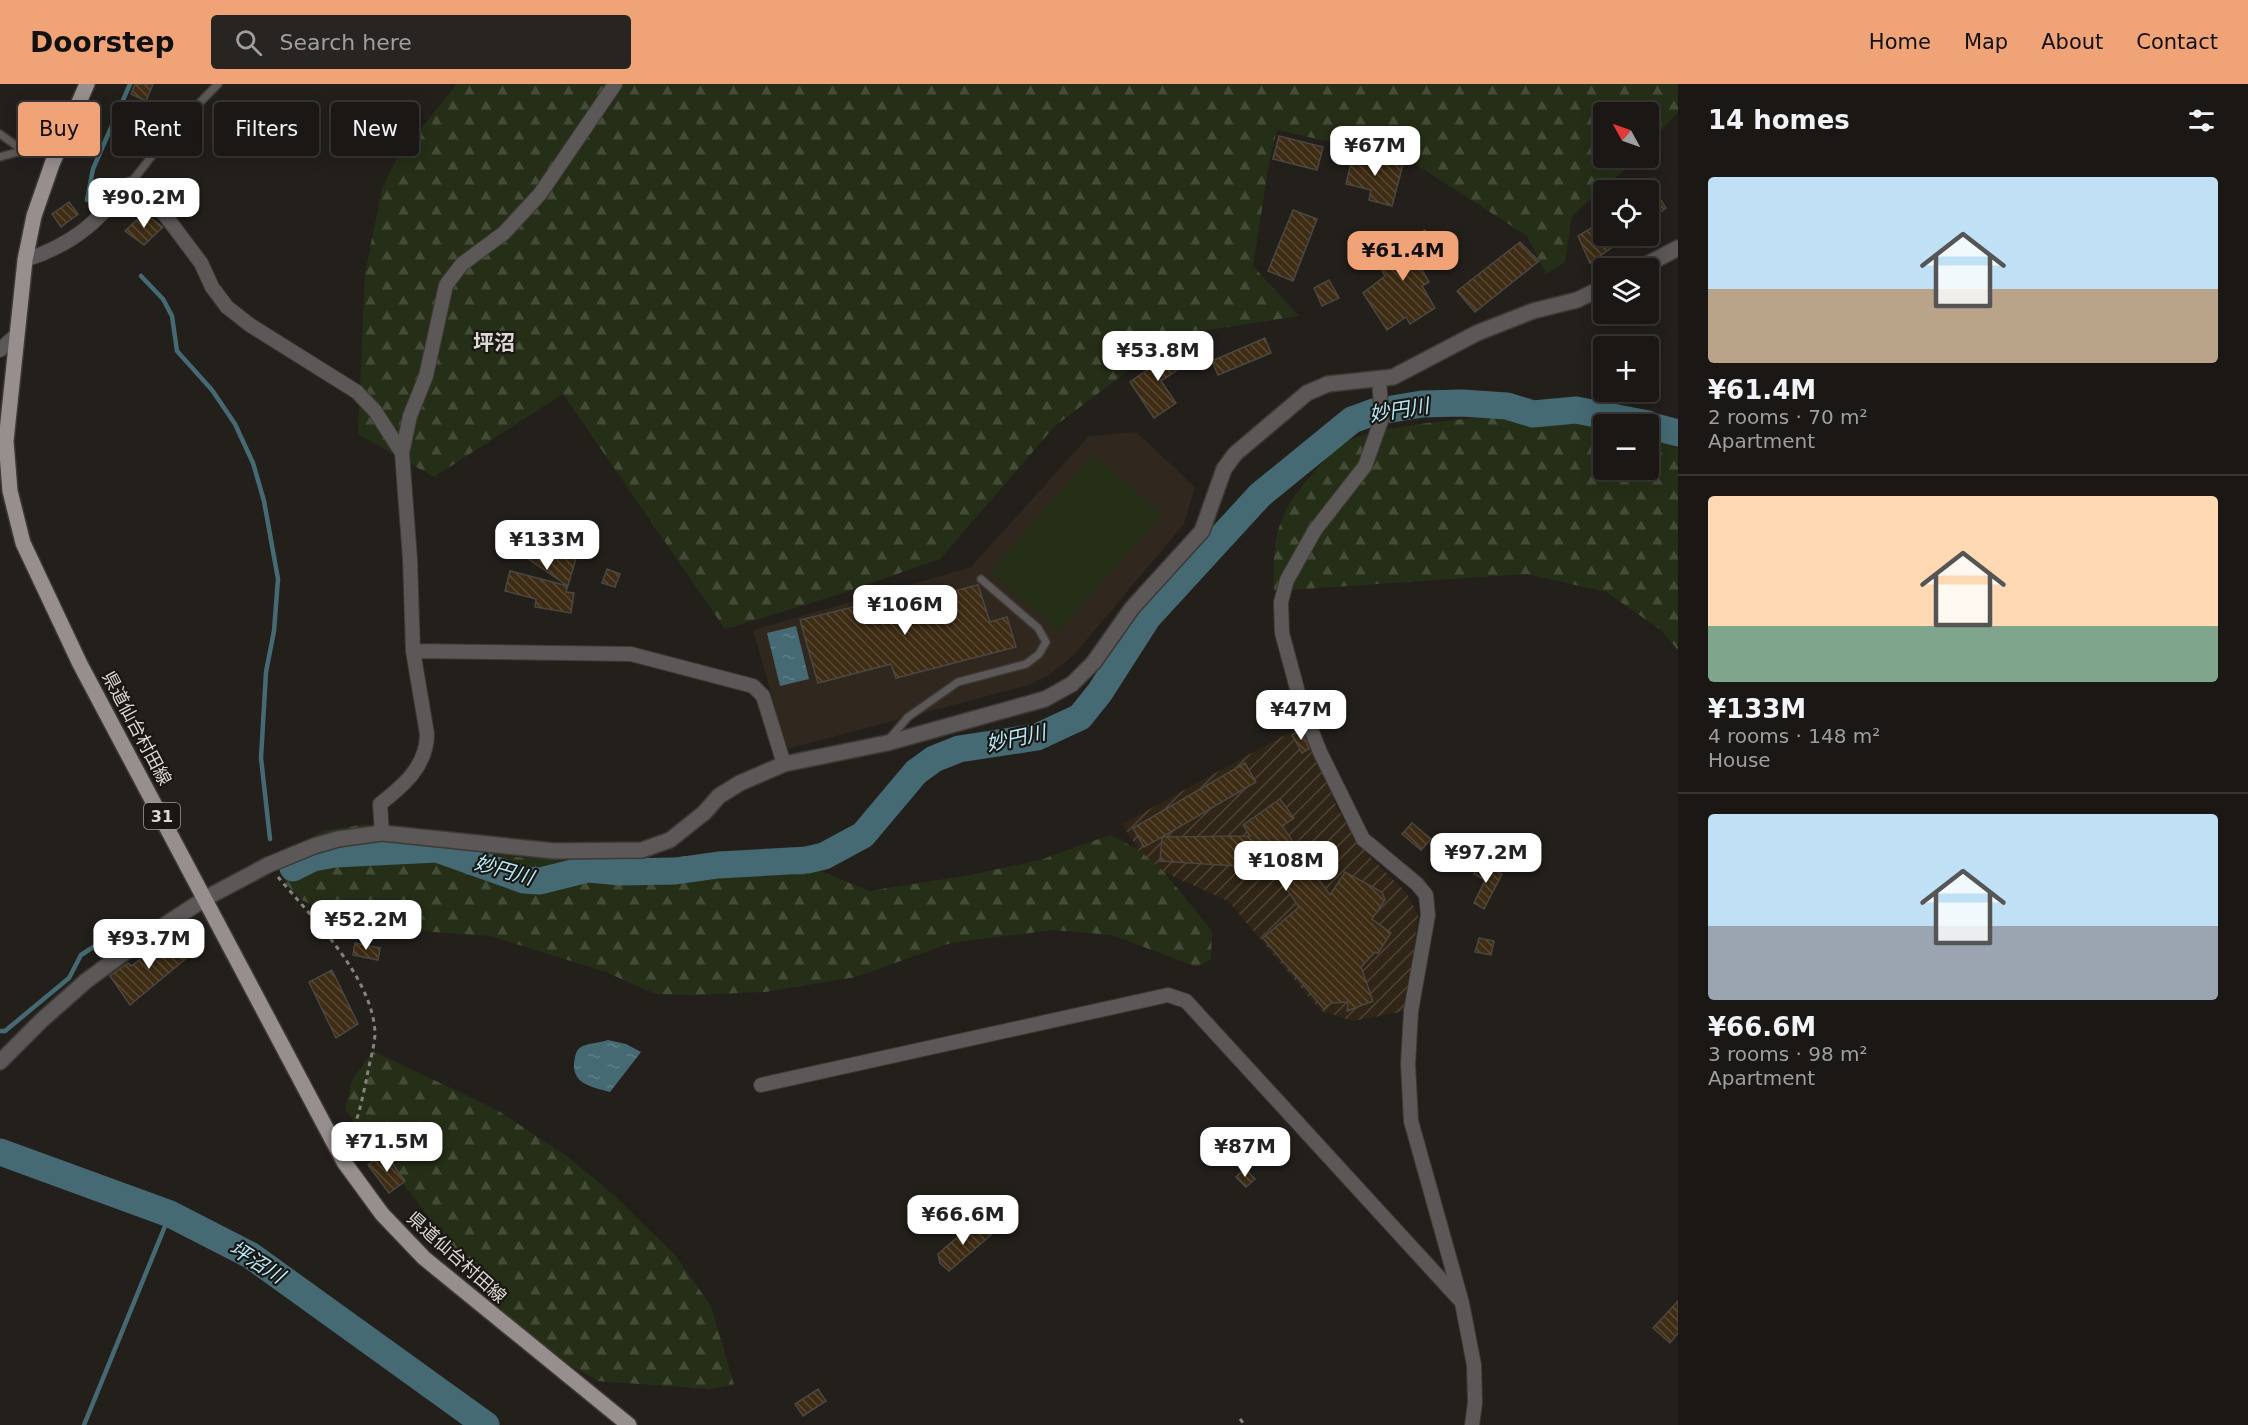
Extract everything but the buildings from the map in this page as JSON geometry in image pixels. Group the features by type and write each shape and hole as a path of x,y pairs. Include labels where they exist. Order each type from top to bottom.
{"main road":[{"name":"県道仙台村田線","path":"79,102 87,84"},
{"name":"県道仙台村田線","path":"56,156 34,216 25,260 15,336 6,441 10,491 23,543 80,664 206,898 339,1153 382,1214 424,1258 629,1425"}],"street":[{"path":"382,833 380,804 410,778 427,748 427,734 413,651 410,559 402,453 410,416 426,376 446,285 462,264 504,233 540,194 615,84"},
{"path":"25,260 52,251 77,237 92,225 130,184 159,207 201,263 212,287 227,307 259,331 357,392 375,411 402,453"},
{"path":"1659,258 1678,249"},
{"path":"0,1062 86,981 143,939 206,898 268,865 338,839 382,833 554,852 642,850 670,840 704,813 719,796 740,783 784,764 887,742 1045,699 1072,684 1094,662 1132,608 1202,531 1224,469 1235,454 1307,393 1328,384 1393,377 1477,333 1533,311 1577,300 1593,292"},
{"path":"0,350 15,336"},
{"path":"1378,380 1381,411 1365,466 1315,530 1287,580 1281,602 1282,633 1302,707 1320,752 1363,839 1417,884 1426,895 1428,915 1411,1011 1408,1064 1411,1121 1462,1303 1474,1365 1475,1403 1472,1425"},
{"path":"413,651 591,656 631,654 753,686 763,696 784,764"},
{"path":"761,1085 1168,995 1186,1001 1462,1303"}],"lane":[{"path":"130,184 169,134 218,84"},
{"path":"0,134 18,147"},
{"path":"0,158 18,150"},
{"path":"887,742 908,717 958,682 1026,664 1039,654 1046,642 1038,628 981,579"}],"path":[{"path":"268,865 332,942 357,977 373,1023 375,1032 359,1113 350,1136 339,1153"},
{"path":"1240,1419 1245,1425"}],"shaded area":[{"path":"1136,432 1195,487 1184,524 1074,655 1050,674 1029,685 787,749 753,630 971,567 1089,436"},
{"path":"1305,724 1337,808 1369,856 1406,892 1418,915 1406,1011 1353,1021 1321,1011 1228,901 1148,865 1122,824"}],"green space":[{"path":"457,84 1678,84 1678,112 1659,134 1659,102 1593,102 1593,168 1627,168 1613,180 1593,180 1593,198 1572,216 1565,262 1546,274 1527,236 1407,159 1277,130 1269,163 1253,266 1299,316 1175,335 1055,426 940,559 837,595 725,629 563,394 434,477 358,434 365,273 382,189 399,156 419,156 419,131"},
{"path":"1514,414 1593,420 1593,480 1659,480 1659,441 1678,448 1678,650 1661,630 1606,592 1527,574 1274,591 1276,538 1286,510 1294,496 1337,447 1376,432 1449,420"},
{"path":"1093,454 1162,514 1059,631 990,572"},
{"path":"367,824 404,842 525,858 631,860 770,850 869,891 970,875 1040,860 1110,835 1139,850 1164,872 1212,931 1211,959 1197,967 1112,935 1054,930 951,943 856,977 765,992 656,994 603,971 490,936 406,930 338,917 302,900 285,883 287,850 323,831"},
{"path":"373,1051 497,1110 568,1157 616,1197 676,1256 711,1306 734,1385 709,1389 598,1381 534,1345 503,1311 345,1110 352,1080"}],"water":[{"path":"796,626 809,679 780,686 767,633"},
{"path":"608,1040 626,1044 641,1052 610,1092 581,1081 577,1077 574,1064 576,1052 581,1047"}],"waterway":[{"path":"87,200 93,169 130,84"},
{"path":"141,276 163,299 172,316 177,351 212,390 235,424 253,463 264,501 278,579 274,631 266,672 261,758 270,839"},
{"name":"妙円川","path":"293,868 313,858 335,854 437,849 524,880 540,881 588,869 621,872 676,871 718,865 807,860 824,856 863,835 916,772 934,759 959,749 1037,737 1080,717 1100,692 1148,617 1260,495 1352,420 1374,412 1422,404 1462,403 1507,406 1533,414 1576,410 1597,414"},
{"name":"妙円川","path":"1659,428 1678,433"},
{"path":"0,1031 5,1031 69,978 81,955 101,942"},
{"name":"坪沼川","path":"0,1152 170,1214 250,1255 486,1425"},
{"path":"84,1425 170,1214"}],"district":[{"name":"坪沼","path":"494,343"}]}
